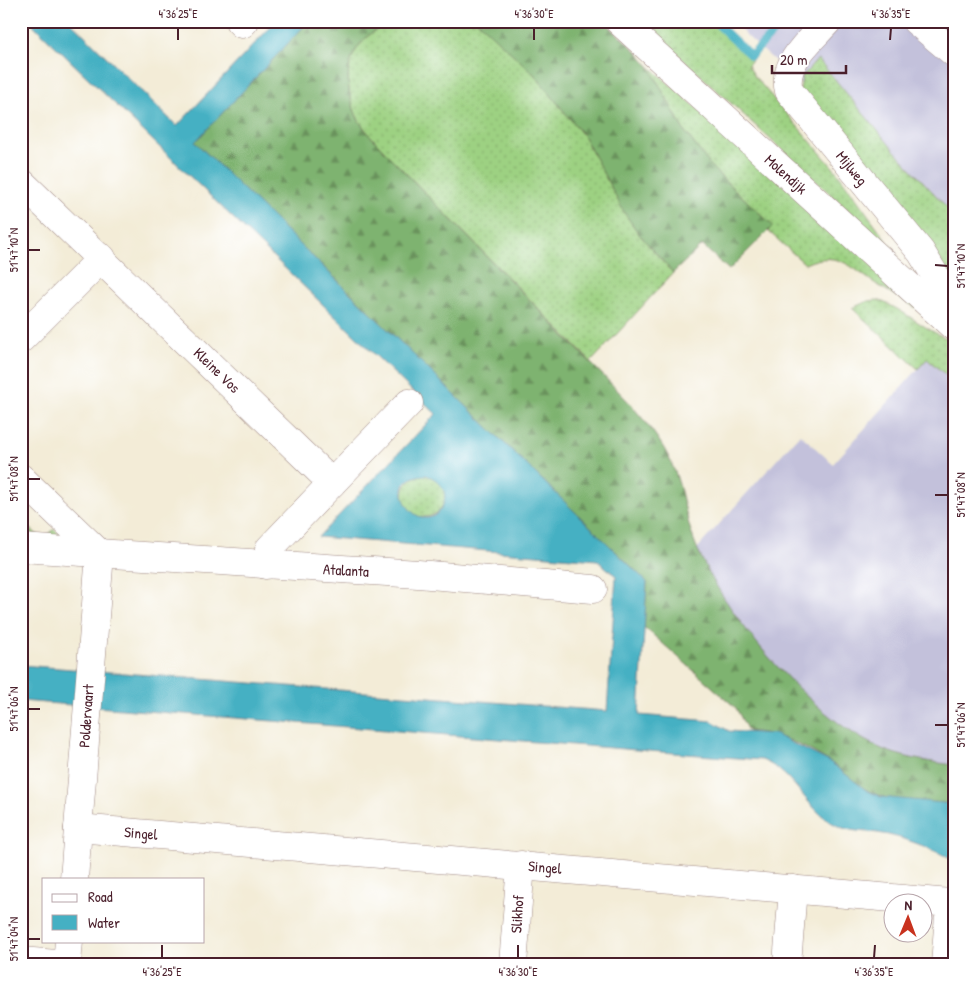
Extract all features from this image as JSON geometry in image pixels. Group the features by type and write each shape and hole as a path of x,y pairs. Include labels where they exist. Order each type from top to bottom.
{"street":[{"path":"239,21 242,24 244,21"},
{"name":"Molendijk","path":"619,21 954,326"},
{"name":"Mijlweg","path":"828,21 790,66 787,81 789,91 921,252 938,280 954,320"},
{"path":"916,21 954,53"},
{"name":"Kleine Vos","path":"21,182 102,258 332,483"},
{"path":"21,339 102,258"},
{"path":"266,565 269,549 409,404"},
{"path":"21,478 100,554"},
{"name":"Atalanta","path":"21,548 418,574 592,589"},
{"name":"Poldervaart","path":"74,878 100,554"},
{"name":"Singel","path":"78,828 952,903 945,964"},
{"name":"Slikhof","path":"513,964 521,865"},
{"path":"787,964 793,889"},
{"path":"67,964 69,942"},
{"path":"21,961 56,964"}],"shaded area":[{"path":"732,21 954,21 954,220 748,37"},
{"path":"927,359 954,382 954,782 870,766 670,579 800,434 833,464"}],"green space":[{"path":"309,21 392,21 380,27 361,43 351,62 348,73 348,85 354,110 362,125 387,154 626,399 652,431 664,448 673,467 694,540 707,569 725,599 773,662 801,691 830,716 859,737 895,754 954,765 954,804 909,802 877,795 862,787 830,762 801,746 781,737 748,731 736,708 644,627 647,582 195,142"},
{"path":"392,21 477,21 493,34 534,74 583,135 639,234 673,273 591,362 387,154 359,121 348,85 348,73 351,62 361,43 380,27"},
{"path":"477,21 604,21 649,66 683,129 713,169 773,226 729,270 702,245 673,273 639,234 625,214 583,135 534,74"},
{"path":"647,21 716,21 754,57 748,65 755,77 837,172 898,256 653,32"},
{"path":"818,59 893,149 954,215 954,288 799,95 802,77"},
{"path":"649,66 935,318 871,281 854,268 837,260 817,260 805,264 768,231 773,226 713,169 683,129"},
{"path":"878,300 898,309 934,332 954,341 954,382 927,359 918,369 852,308 868,301"},
{"path":"424,475 439,481 445,496 439,511 424,517 409,511 403,496 409,481"},
{"path":"21,520 43,540 54,529 71,546 21,542"}],"water":[{"path":"29,21 70,21 177,126 276,21 309,21 195,142 647,582 639,715 712,721 729,731 774,734 830,762 866,790 881,797 954,804 954,861 927,847 907,840 878,833 851,830 836,825 816,810 784,774 762,760 21,701 21,665 607,711 616,576 597,560 318,537 436,414","holes":["426,475 442,486 445,500 434,516 425,518 415,514 408,506 403,496 404,486 411,479"]}],"waterway":[{"path":"714,21 751,56 784,21"}]}
